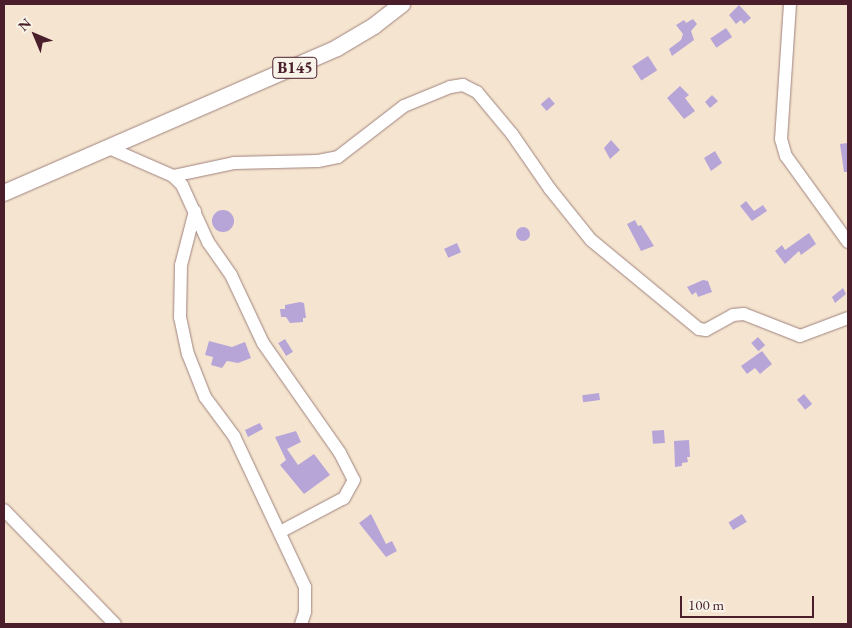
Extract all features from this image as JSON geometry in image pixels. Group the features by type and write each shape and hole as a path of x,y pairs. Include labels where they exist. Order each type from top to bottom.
{"main road":[{"name":"B145","path":"4,193 337,48 374,26 402,4"}],"street":[{"path":"790,4 780,140 786,156 844,228 848,242"},
{"path":"172,176 234,163 318,161 338,157 404,106 450,87 463,85 476,92 512,134 550,189 591,240 698,329 706,330 734,315 744,314 800,336 848,318"},
{"path":"109,148 172,176 185,189 208,242 231,275 263,343 340,453 354,480 353,487 344,498 280,532"},
{"path":"195,211 181,265 180,317 188,354 205,396 234,436 306,587 305,612 300,624"},
{"path":"4,510 114,624"}],"building":[{"path":"739,5 751,18 744,24 741,20 736,24 729,15"},
{"path":"693,19 697,24 691,31 694,40 672,56 669,49 681,40 683,34 676,25 684,20 686,23"},
{"path":"726,28 732,37 716,48 710,39"},
{"path":"648,56 657,70 641,81 632,66"},
{"path":"680,86 689,95 685,98 695,111 684,119 667,98"},
{"path":"712,95 718,101 710,108 705,102"},
{"path":"549,97 555,104 547,111 541,104"},
{"path":"611,140 620,150 610,159 604,148"},
{"path":"848,143 848,172 844,172 840,144"},
{"path":"715,151 722,163 711,171 704,158"},
{"path":"746,201 754,211 763,205 767,211 752,221 740,206"},
{"path":"223,210 233,217 234,221 227,231 223,232 213,225 212,221 219,211"},
{"path":"635,220 638,226 641,225 654,246 641,251 627,224"},
{"path":"523,227 528,229 530,234 528,239 523,241 518,239 516,234 518,229"},
{"path":"809,233 816,244 801,255 799,251 785,264 775,251 782,245 785,250"},
{"path":"457,243 461,252 448,258 444,249"},
{"path":"703,280 708,281 712,292 698,297 696,292 692,295 687,287"},
{"path":"843,288 846,294 835,303 832,297"},
{"path":"304,303 306,318 303,318 303,322 290,323 286,317 281,317 280,309 285,309 285,305"},
{"path":"758,337 765,345 758,351 751,343"},
{"path":"285,339 293,352 286,356 278,343"},
{"path":"209,341 232,347 245,342 251,358 238,363 227,361 222,368 211,365 213,357 205,355"},
{"path":"762,351 772,364 760,374 755,368 747,374 741,366"},
{"path":"599,393 600,400 583,402 582,395"},
{"path":"804,394 812,404 805,410 797,400"},
{"path":"260,423 263,429 248,437 245,430"},
{"path":"664,430 665,443 653,444 652,431"},
{"path":"296,431 301,442 287,449 298,465 314,454 330,475 304,494 280,465 286,460 275,437"},
{"path":"689,440 690,457 687,457 688,462 682,463 682,466 675,467 674,441"},
{"path":"371,514 386,544 392,541 397,551 386,557 359,523"},
{"path":"742,514 747,522 733,530 728,522"}]}
